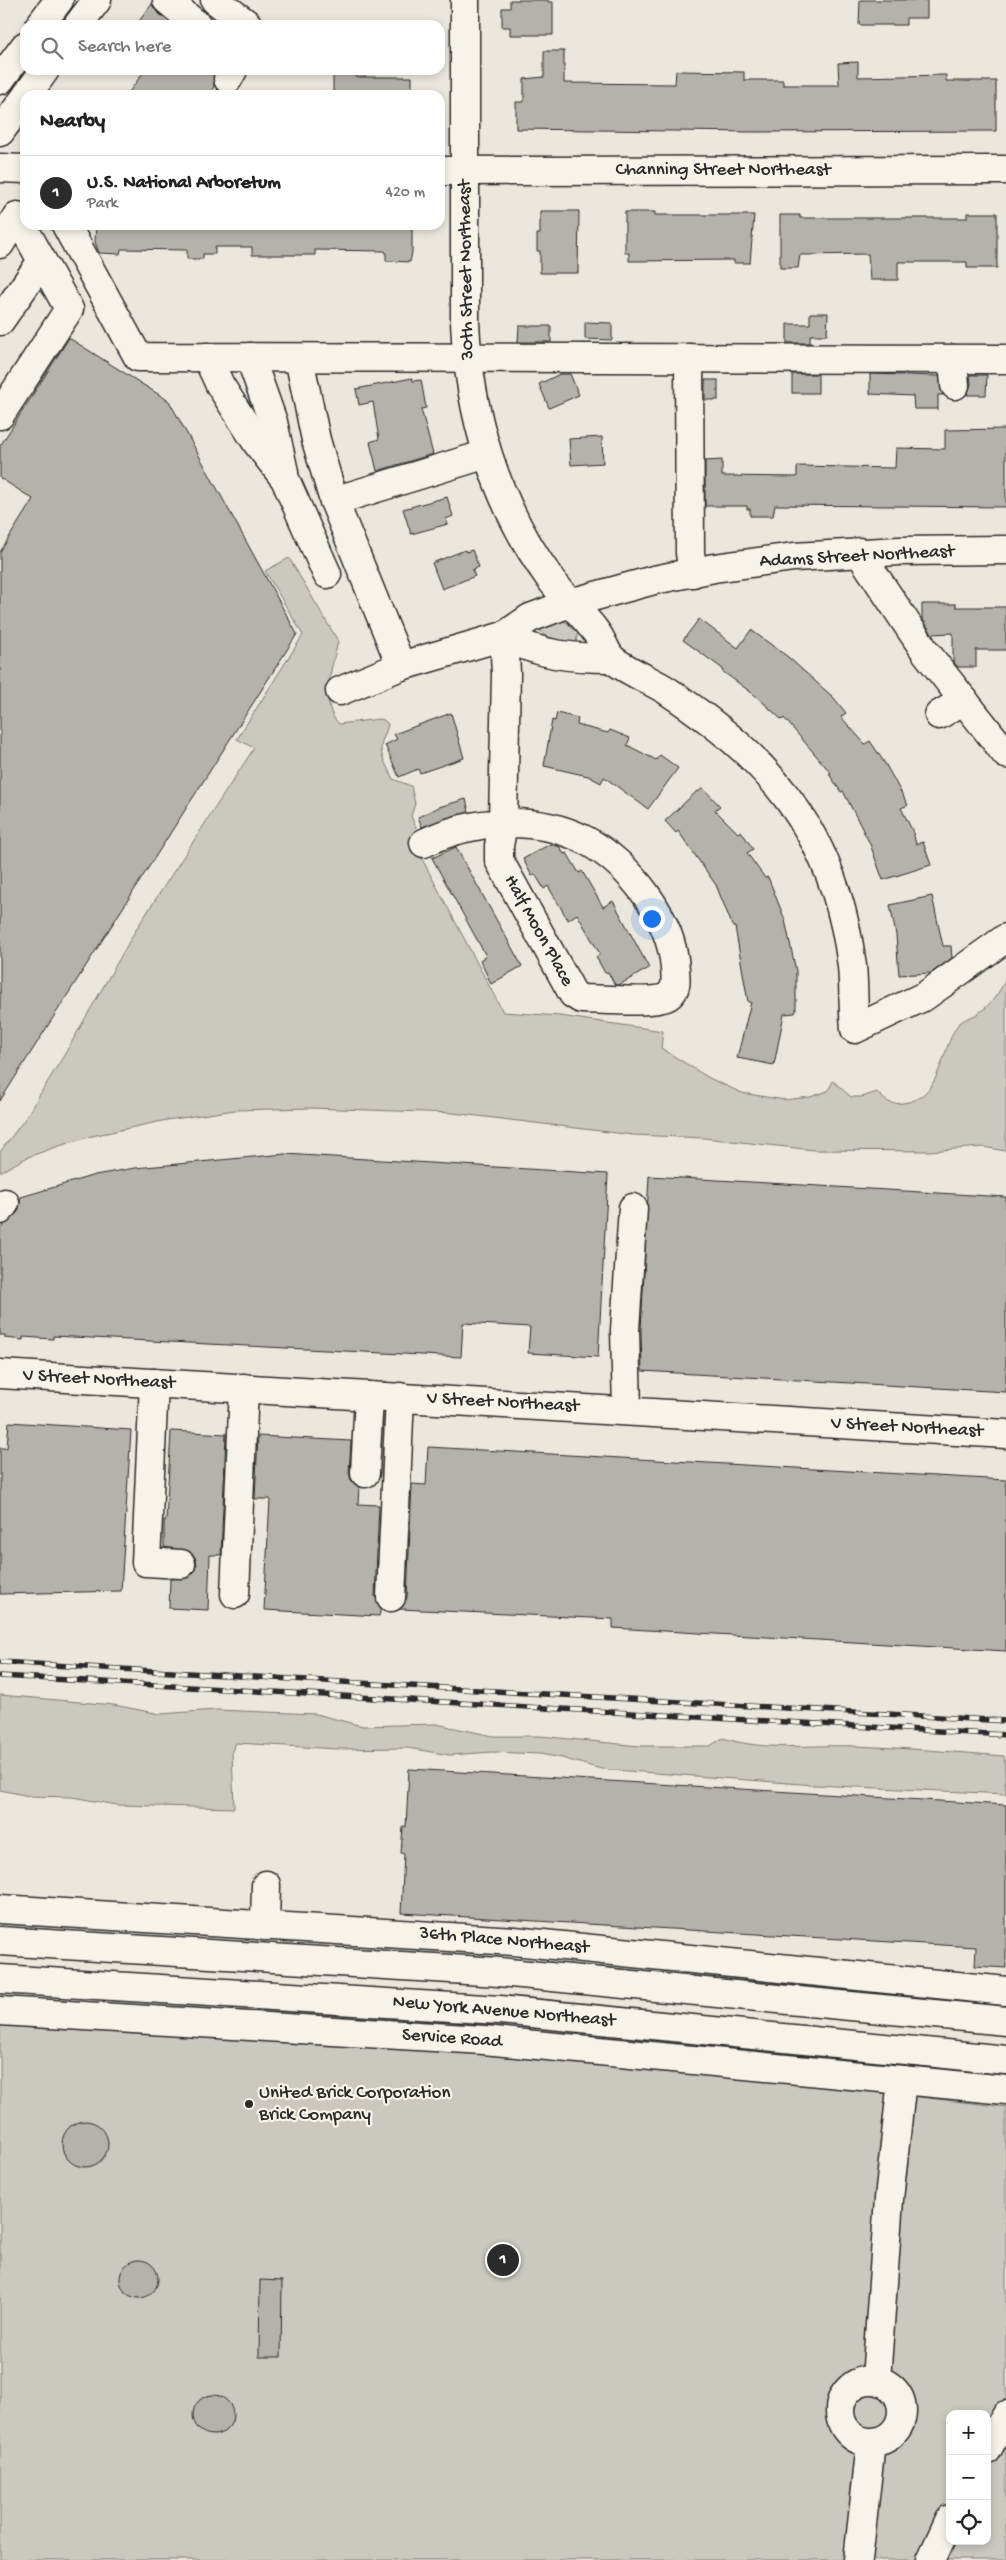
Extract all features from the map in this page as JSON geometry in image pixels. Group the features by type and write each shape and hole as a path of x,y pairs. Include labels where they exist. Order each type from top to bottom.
{"main road":[{"path":"82,20 97,0"},
{"path":"167,0 190,20"},
{"path":"215,0 242,20"},
{"name":"30th Street Northeast","path":"465,0 453,171 467,358 475,410 487,454 504,496 528,544 550,579 597,633 611,658"},
{"path":"51,7 67,20"},
{"path":"0,80 20,53"},
{"path":"30,90 41,75"},
{"path":"48,90 49,75"},
{"path":"0,132 20,104"},
{"path":"0,168 20,169"},
{"name":"Channing Street Northeast","path":"453,171 1006,170"},
{"path":"0,244 17,216 20,221"},
{"path":"0,415 69,309 25,230"},
{"path":"69,230 138,357 689,358 954,372 1006,359"},
{"path":"0,321 42,261"},
{"path":"207,357 220,385 257,443 285,479"},
{"path":"250,357 274,422 285,479 327,574"},
{"path":"299,358 316,440 334,501 401,666"},
{"path":"689,358 690,553 693,573"},
{"path":"334,501 487,454"},
{"name":"Adams Street Northeast","path":"340,691 401,666 504,636 530,618 570,603 693,573 763,560 859,552 1006,550"},
{"path":"859,552 924,652 964,700 994,722 1006,754"},
{"path":"504,636 529,649 577,658 611,658 664,688 730,735 771,777 794,808 816,845 839,903 851,960 855,1029 925,996 994,949 1006,938"},
{"name":"Half Moon Place","path":"424,843 454,830 503,823 527,824 554,829 585,840 613,860 635,882 653,907 667,935 675,963 676,984 668,996 661,1000 581,999 573,994 499,860 498,846 503,823 506,673 504,636"},
{"path":"939,715 964,700"},
{"path":"627,1411 625,1330 633,1208"},
{"name":"V Street Northeast","path":"0,1374 1006,1434"},
{"path":"154,1383 146,1562 181,1564"},
{"path":"235,1594 244,1388"},
{"path":"365,1473 369,1396"},
{"path":"391,1597 400,1398"},
{"path":"266,1885 266,1926"},
{"name":"36th Place Northeast","path":"0,1909 514,1941 1006,1990"},
{"name":"New York Avenue Northeast","path":"0,1942 490,1971 1006,2021"},
{"name":"New York Avenue Northeast","path":"0,1980 500,2010 1006,2060"},
{"name":"Service Road","path":"0,2011 484,2040 1006,2090"},
{"path":"876,2380 889,2199 902,2080"},
{"path":"876,2380 886,2383 900,2398 902,2419 890,2436 871,2442 861,2441 844,2429 840,2419 839,2408 842,2398 855,2383 876,2380"},
{"path":"991,2443 1006,2416"},
{"path":"858,2560 871,2442"},
{"path":"931,2560 946,2528"}],"shaded area":[{"path":"289,558 338,641 328,696 333,716 339,724 379,719 384,720 388,724 381,745 381,752 393,779 411,786 415,804 411,816 418,832 421,857 503,1012 560,1016 663,1031 661,1048 709,1078 742,1093 785,1100 810,1097 828,1091 833,1081 851,1097 862,1097 877,1092 888,1102 899,1104 916,1100 925,1093 938,1073 957,1026 986,1007 1006,979 1006,1151 983,1147 928,1151 814,1150 704,1138 633,1135 453,1113 310,1108 235,1110 167,1120 92,1136 56,1147 28,1157 0,1172 0,1152 24,1120 66,1052 137,928 254,748 237,739 303,635 265,571"},
{"path":"562,619 578,633 576,642 549,638 539,628"},
{"path":"0,1695 114,1705 160,1714 216,1710 316,1714 362,1726 436,1724 493,1736 540,1736 639,1746 710,1746 723,1738 756,1745 855,1746 1004,1756 1006,1794 815,1785 601,1769 540,1754 492,1752 450,1755 407,1748 337,1749 236,1743 232,1751 234,1808 117,1805 72,1797 29,1796 0,1790"},
{"path":"0,2025 462,2051 782,2081 1006,2107 1006,2560 0,2560"}],"building":[{"path":"510,0 548,0 548,2 553,2 553,35 510,35 510,27 502,27 502,8 510,8"},
{"path":"860,0 927,0 927,18 906,18 906,25 859,25"},
{"path":"152,4 157,12 167,20 140,20"},
{"path":"544,51 564,51 564,83 675,84 676,71 744,72 744,80 783,80 783,85 839,85 838,63 858,62 858,77 946,75 946,81 996,81 996,131 753,132 516,129 516,102 524,102 524,79 544,77"},
{"path":"141,75 213,75 214,87 212,90 131,90"},
{"path":"333,75 412,77 412,90 333,90"},
{"path":"540,211 579,211 578,273 540,273 540,251 537,251 537,234 540,234"},
{"path":"625,212 655,212 655,215 754,215 750,263 734,263 734,260 629,261 629,253 625,253"},
{"path":"967,213 997,213 997,268 967,268 967,262 898,262 898,280 870,280 868,254 800,255 798,268 780,268 780,215 800,215 800,218 967,218"},
{"path":"96,230 412,230 410,262 386,261 386,252 384,251 315,250 315,255 252,255 252,247 215,247 215,254 203,254 203,259 187,259 187,250 121,249 120,254 99,253 95,242"},
{"path":"810,313 828,313 827,335 810,335 810,343 787,343 787,324 810,324"},
{"path":"585,322 612,323 612,340 585,339"},
{"path":"519,326 551,326 551,342 518,342"},
{"path":"69,338 169,401 297,634 0,1101 0,552 33,499 0,478 0,446"},
{"path":"560,374 570,374 579,395 549,408 539,384"},
{"path":"792,374 818,374 818,393 792,393"},
{"path":"870,374 939,376 943,395 938,395 938,409 914,409 913,396 870,394"},
{"path":"970,375 987,375 986,395 967,395 971,384"},
{"path":"412,378 413,381 421,380 426,408 421,409 433,454 377,471 370,442 379,439 373,402 359,405 356,389"},
{"path":"705,380 718,380 718,400 705,400"},
{"path":"1006,429 1006,507 775,505 773,516 750,516 750,509 747,509 747,506 705,506 705,461 722,460 722,476 797,477 797,468 799,466 895,468 896,448 945,449 945,430"},
{"path":"602,437 603,463 571,465 569,439"},
{"path":"447,497 453,516 446,519 448,524 411,534 403,509"},
{"path":"465,550 466,552 472,550 479,567 472,570 475,576 442,589 432,563"},
{"path":"922,604 956,604 956,607 1006,607 1006,650 976,650 976,667 958,667 953,661 953,633 932,634 922,618"},
{"path":"699,619 738,648 751,630 788,657 834,698 846,713 841,717 865,744 870,741 886,765 908,805 901,808 913,832 916,844 923,842 931,865 883,880 870,844 843,791 841,792 829,774 831,773 784,718 782,720 756,696 722,671 723,669 683,640"},
{"path":"451,713 464,758 420,773 418,769 399,777 385,745 397,739 394,734"},
{"path":"557,713 578,718 577,725 608,733 610,730 630,738 627,745 656,760 660,755 678,768 648,809 604,777 601,783 588,776 544,766 552,720 555,721"},
{"path":"703,788 720,806 715,810 738,833 741,831 753,849 747,853 765,878 768,877 785,920 796,971 796,1010 795,1013 784,1014 774,1065 737,1058 751,1002 748,1002 735,927 733,927 716,885 678,831 676,833 665,821 697,791"},
{"path":"466,799 469,812 422,827 418,817 439,807"},
{"path":"550,844 560,847 564,854 567,853 579,873 582,871 603,907 613,901 649,968 619,985 615,985 608,972 605,973 596,957 600,954 577,914 568,920 548,886 544,889 535,874 532,876 523,859"},
{"path":"456,847 522,966 491,984 480,960 486,956 432,858"},
{"path":"932,896 943,946 951,946 952,958 931,973 899,975 896,935 890,905"},
{"path":"285,1154 608,1174 598,1357 528,1353 530,1327 463,1323 461,1357 53,1336 53,1339 23,1337 23,1340 5,1338 5,1335 0,1335 0,1229 18,1212 21,1197 95,1175 135,1168"},
{"path":"649,1176 1006,1197 1006,1392 642,1371 641,1330"},
{"path":"9,1422 131,1430 121,1591 0,1594 0,1448 7,1448"},
{"path":"171,1431 226,1434 221,1555 210,1555 208,1610 169,1608 170,1579 188,1578 194,1572 197,1564 195,1557 189,1551 164,1547 164,1520 166,1520"},
{"path":"258,1436 351,1441 349,1473 351,1480 359,1487 358,1504 379,1505 375,1596 381,1609 379,1616 264,1610 270,1499 255,1499"},
{"path":"428,1447 1006,1480 1006,1651 613,1628 613,1619 400,1609 407,1598 412,1484 426,1485"},
{"path":"409,1769 1006,1805 1006,1968 975,1966 976,1947 401,1913 404,1854 401,1853 403,1827 406,1827"},
{"path":"85,2121 98,2125 104,2131 108,2144 104,2157 98,2163 85,2167 72,2163 66,2157 62,2144 66,2131 72,2125"},
{"path":"139,2260 152,2266 158,2279 152,2292 139,2298 126,2292 120,2279 126,2266"},
{"path":"260,2280 282,2281 281,2357 259,2357"},
{"path":"209,2395 217,2395 224,2398 230,2404 233,2415 230,2426 224,2432 217,2435 209,2435 202,2432 196,2426 193,2419 193,2411 196,2404 202,2398"}],"railway":[{"path":"0,1662 1006,1721"},
{"path":"0,1676 1006,1735"}],"place":[{"name":"United Brick Corporation Brick Company","path":"249,2104"},
{"name":"U.S. National Arboretum","path":"503,2260"}]}
